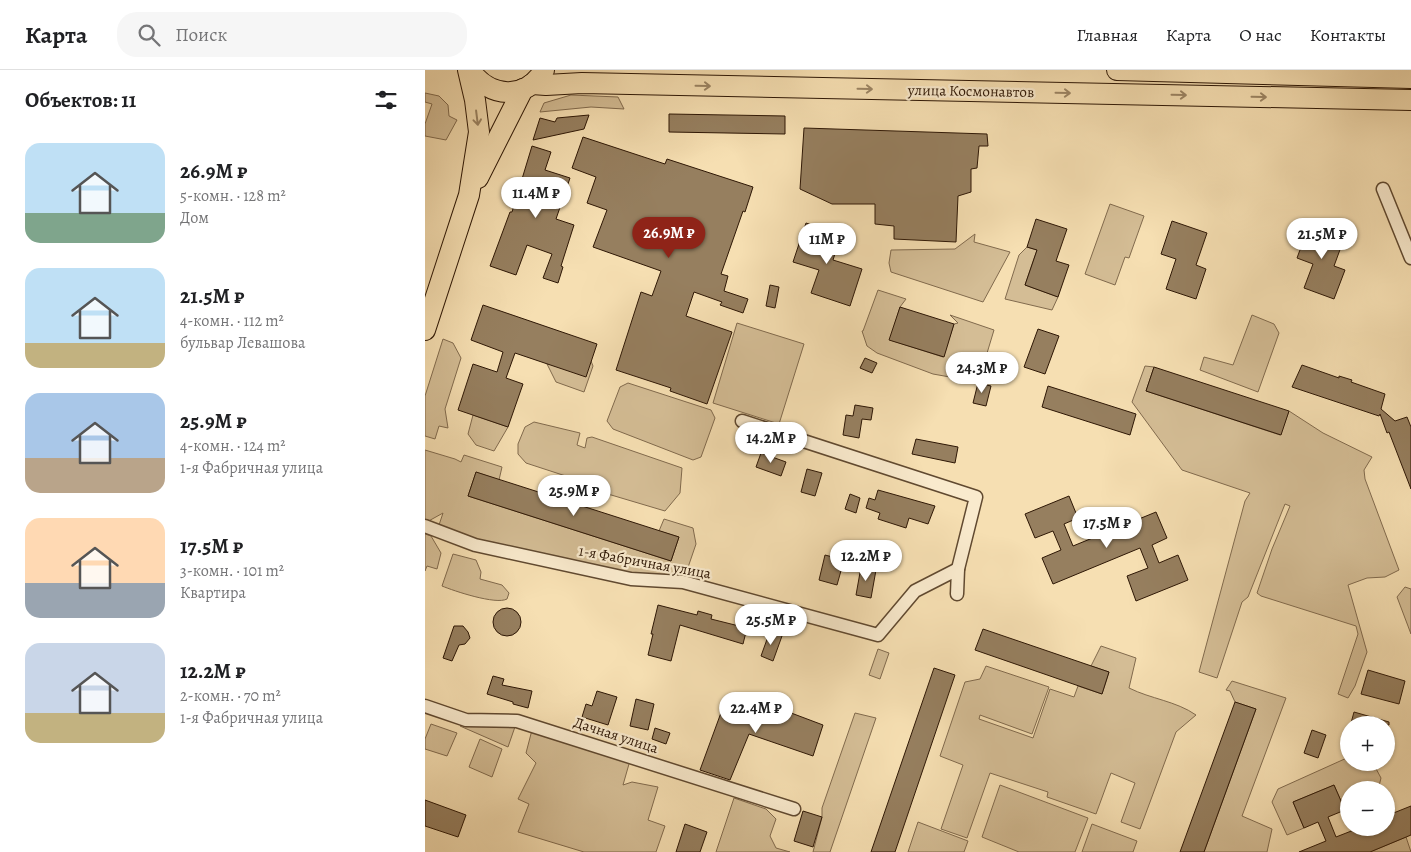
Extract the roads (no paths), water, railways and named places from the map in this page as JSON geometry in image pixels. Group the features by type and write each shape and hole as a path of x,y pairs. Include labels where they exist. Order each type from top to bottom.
{"main road":[{"name":"улица Космонавтов","path":"469,70 477,79 491,89 502,92 512,92 533,81 546,85 590,83 1411,100"},
{"path":"425,330 469,196 479,132 469,70"},
{"path":"1117,70 1411,78"},
{"path":"469,196 533,81"}],"street":[{"path":"1383,189 1411,258"},
{"path":"741,421 976,497 958,569 957,594"},
{"name":"1-я Фабричная улица","path":"425,526 475,545 631,579 683,582 878,635 915,591 958,569"},
{"name":"Дачная улица","path":"425,706 466,720 517,721 794,809"}]}
